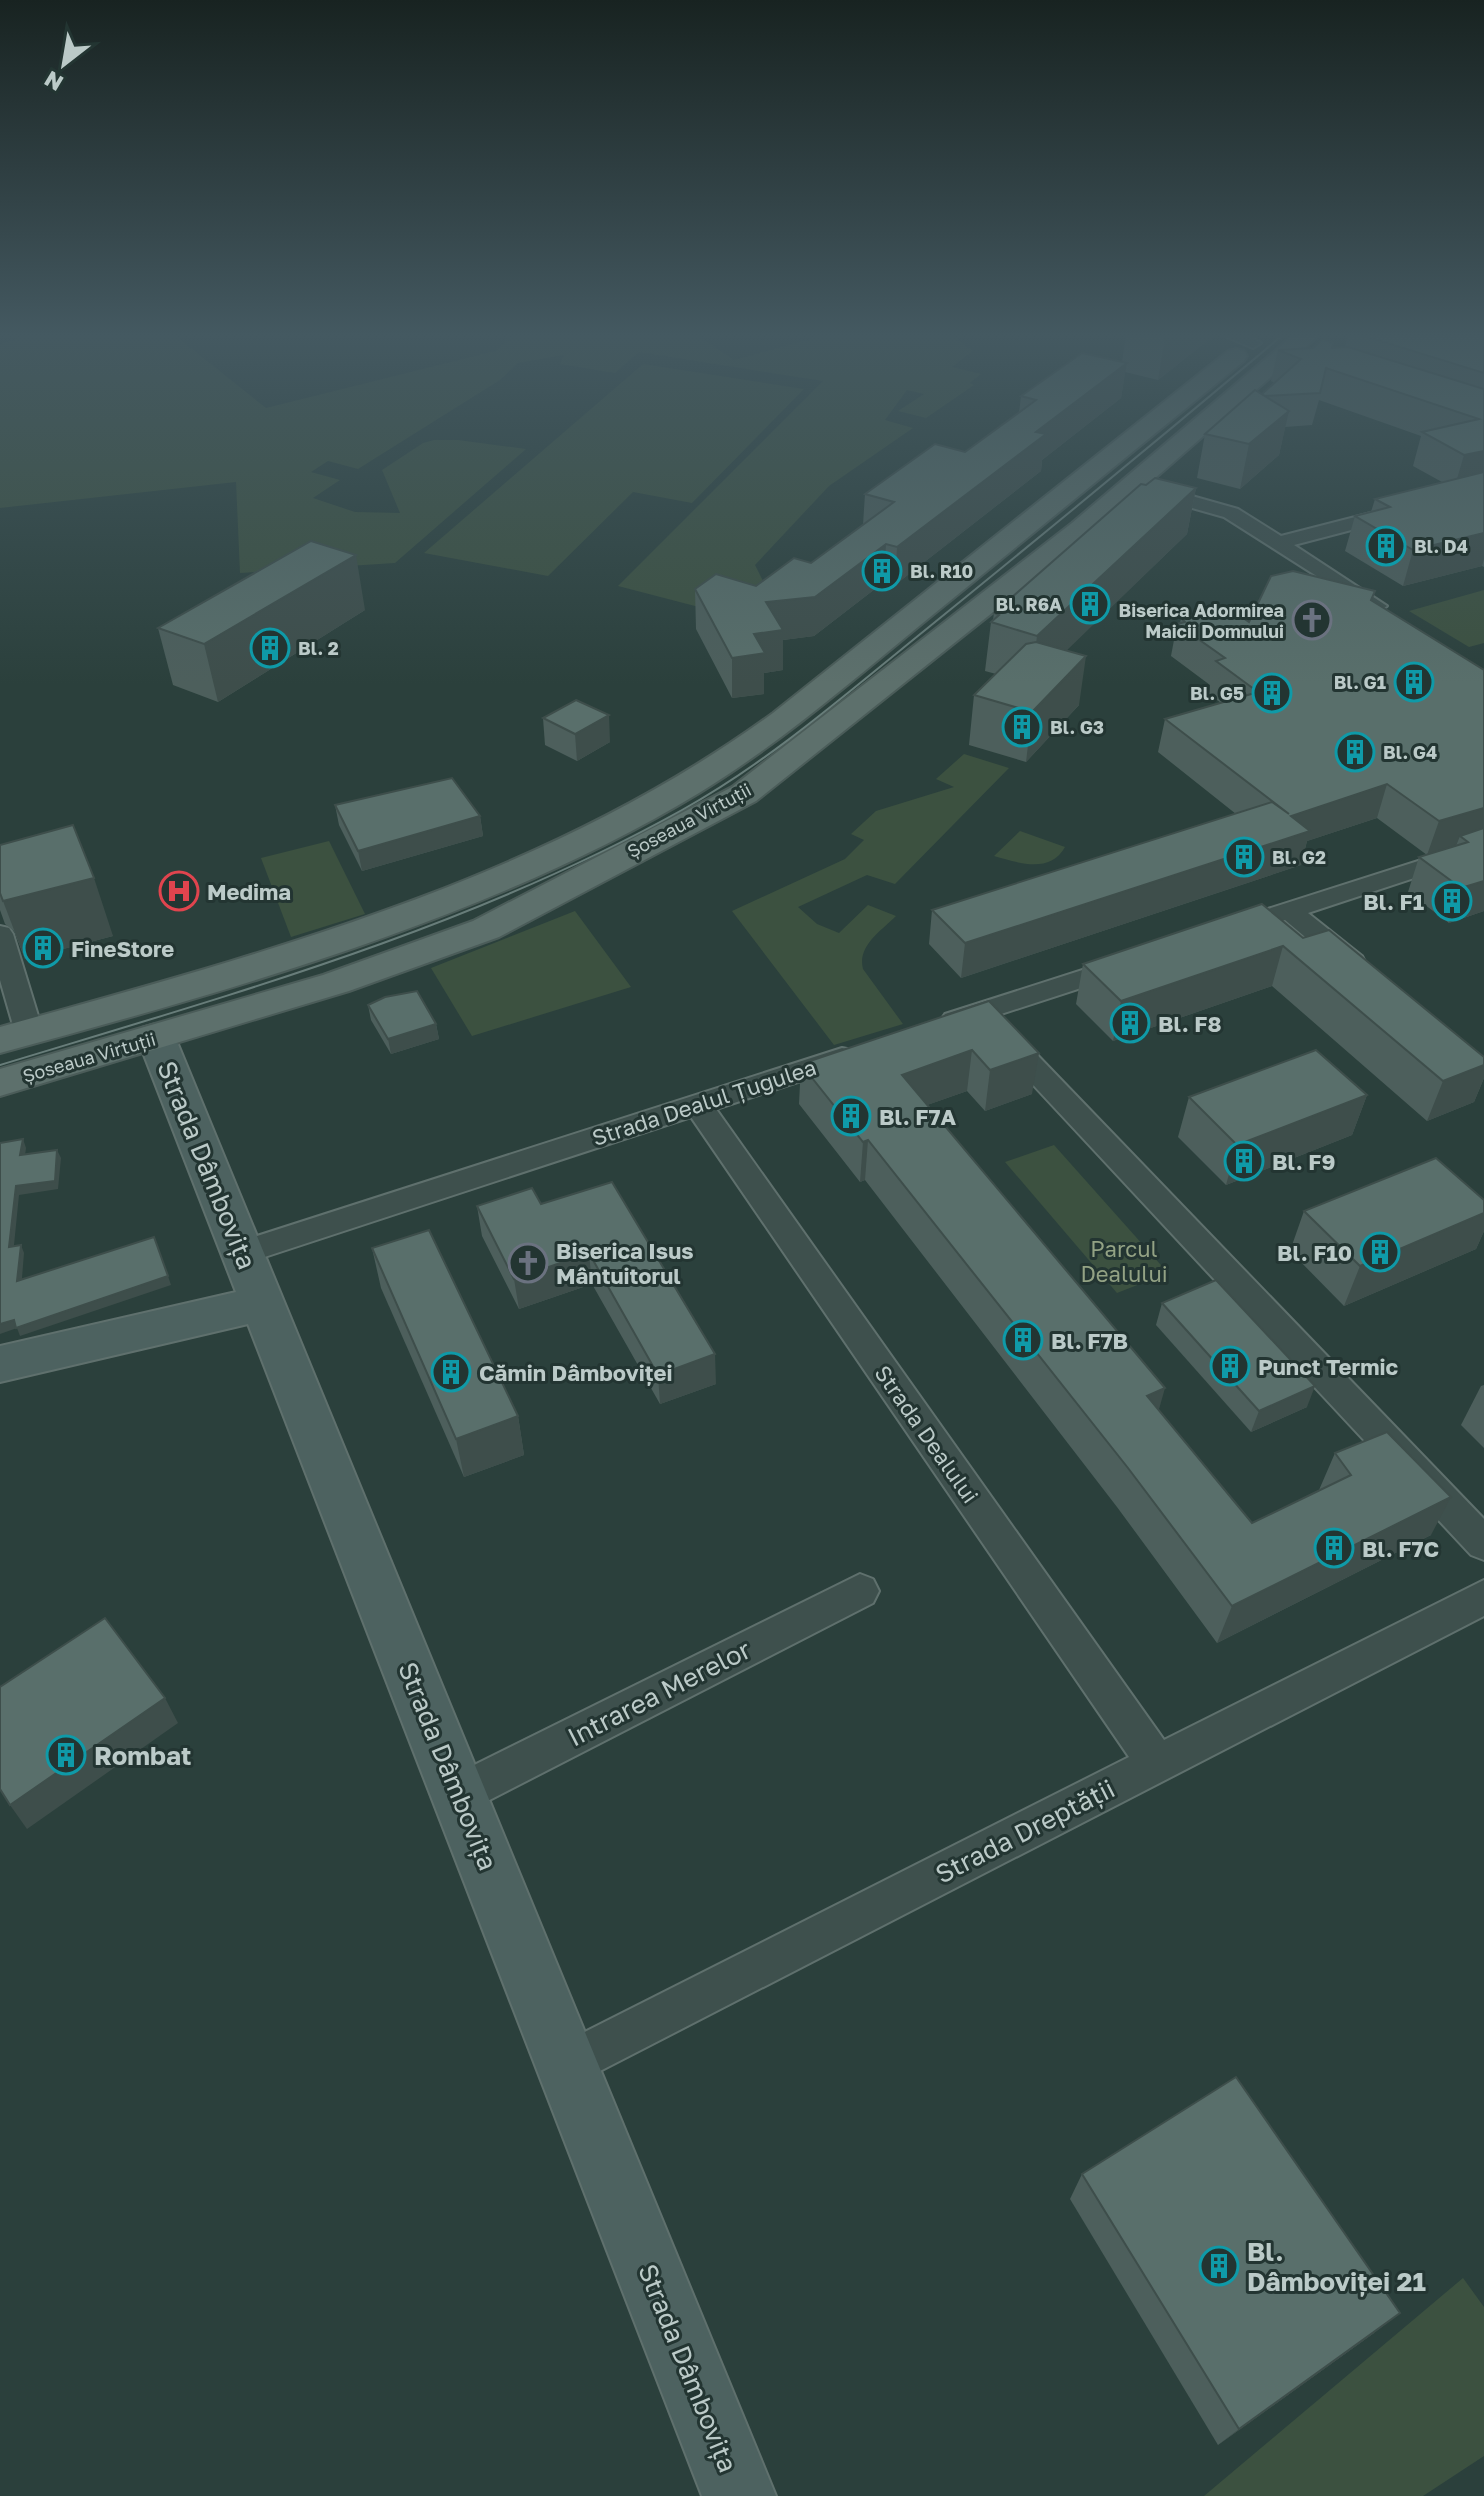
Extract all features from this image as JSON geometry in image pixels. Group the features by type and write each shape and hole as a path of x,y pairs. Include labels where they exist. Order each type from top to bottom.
{"main road":[{"name":"Șoseaua Virtuții","path":"14,1036 236,973 367,931 516,872 657,804 763,734 1130,450"},
{"name":"Șoseaua Virtuții","path":"0,1083 336,983 486,929 744,794 834,726 1132,486 1166,450"}],"street":[{"path":"1132,486 1224,510 1388,613"},
{"path":"1277,543 1411,509"},
{"path":"1216,935 1484,847"},
{"path":"1290,911 1372,978"},
{"path":"0,920 14,1036"},
{"path":"936,1026 1142,959"},
{"path":"980,1012 1484,1544"},
{"name":"Strada Dâmbovița","path":"156,1037 739,2496"},
{"name":"Strada Dealul Țugulea","path":"253,1278 697,1104 865,1049"},
{"name":"Strada Dealului","path":"697,1104 1157,1764"},
{"path":"0,1364 253,1278"},
{"name":"Intrarea Merelor","path":"459,1794 860,1591"},
{"name":"Strada Dreptății","path":"567,2065 1484,1597"}],"green space":[{"path":"0,450 388,450 358,469 328,461 311,472 340,480 313,498 355,512 400,513 382,470 412,450 524,450 395,563 240,573 236,482 0,508"},
{"path":"543,450 744,450 692,503 633,492 548,576 424,553"},
{"path":"754,450 880,450 829,486 755,565 763,581 761,592 723,607 695,606 618,586"},
{"path":"1484,590 1484,643 1469,647 1409,611"},
{"path":"964,754 1009,768 895,884 867,875 798,907 817,924 839,933 868,905 896,916 867,946 862,961 863,969 903,1024 834,1045 732,911 845,859 864,840 851,834 876,811 954,787 936,779"},
{"path":"1020,831 1065,847 1059,855 1043,864 994,856"},
{"path":"329,841 365,914 291,937 261,858"},
{"path":"575,911 631,987 472,1036 431,968"},
{"name":"Parcul Dealului","path":"1054,1145 1168,1273 1117,1293 1005,1162"},
{"path":"1463,2278 1484,2307 1484,2456 1423,2496 1204,2496"}],"building":[{"path":"926,450 1024,450 897,547 886,544 815,597 766,602 783,630 754,634 765,653 732,658 695,589 716,574 756,586 794,558 811,563 894,502 865,494"},
{"path":"1456,450 1484,450 1484,451 1464,455"},
{"path":"1484,472 1484,533 1413,550 1355,516 1390,507 1375,499"},
{"path":"1155,478 1196,488 1037,636 991,622 999,615 994,613 1141,484 1146,485"},
{"path":"311,541 356,555 204,644 158,628"},
{"path":"1293,571 1375,591 1371,600 1484,670 1484,808 1439,821 1387,784 1291,816 1310,831 965,943 932,910 1272,802 1289,814 1165,719 1258,692 1216,661 1225,658 1177,624 1185,622 1181,618 1226,606 1249,622 1271,576"},
{"path":"1036,642 1086,656 1032,712 974,695 1026,644"},
{"path":"576,700 609,715 575,734 543,718"},
{"path":"452,778 480,816 358,851 335,805"},
{"path":"73,825 94,878 3,901 0,893 0,845"},
{"path":"1484,828 1484,881 1461,888 1419,857 1468,842 1460,836"},
{"path":"1262,904 1303,938 1329,930 1484,1057 1484,1065 1443,1081 1283,946 1121,1001 1083,964"},
{"path":"417,991 436,1024 388,1039 368,1005 385,997"},
{"path":"989,1001 1039,1053 990,1070 972,1050 902,1075 1165,1388 1147,1396 1252,1523 1351,1475 1335,1453 1387,1432 1451,1497 1232,1606 1128,1468 868,1140 863,1142 801,1064"},
{"path":"1316,1050 1367,1095 1237,1145 1189,1097"},
{"path":"23,1139 20,1155 57,1150 55,1181 16,1186 9,1247 21,1245 17,1281 154,1237 168,1276 16,1328 14,1320 0,1324 0,1143"},
{"path":"1436,1158 1484,1200 1484,1213 1360,1266 1304,1211"},
{"path":"612,1182 715,1354 658,1375 589,1253 514,1279 477,1206 532,1188 541,1204"},
{"name":"Cămin Dâmboviței","path":"429,1230 518,1416 456,1439 372,1248"},
{"path":"1216,1280 1315,1386 1259,1411 1162,1303"},
{"name":"Rombat","path":"105,1618 165,1698 10,1805 0,1789 0,1687"},
{"name":"Bl. Dâmboviței 21","path":"1236,2077 1400,2313 1239,2429 1082,2174"}],"tram line":[{"path":"0,1065 262,984 434,924 601,852 682,810 777,748 1144,450"}],"place":[{"name":"Bl. D4","path":"1386,546"},
{"name":"Bl. R10","path":"882,571"},
{"name":"Bl. R6A","path":"1090,604"},
{"name":"Biserica Adormirea Maicii Domnului","path":"1312,620"},
{"name":"Bl. 2","path":"270,648"},
{"name":"Bl. G1","path":"1414,682"},
{"name":"Bl. G5","path":"1272,693"},
{"name":"Bl. G3","path":"1022,727"},
{"name":"Bl. G4","path":"1355,752"},
{"name":"Bl. G2","path":"1244,857"},
{"name":"Medima","path":"179,891"},
{"name":"Bl. F1","path":"1452,901"},
{"name":"FineStore","path":"43,948"},
{"name":"Bl. F8","path":"1130,1023"},
{"name":"Bl. F7A","path":"851,1116"},
{"name":"Bl. F9","path":"1244,1161"},
{"name":"Bl. F10","path":"1380,1252"},
{"name":"Biserica Isus Mântuitorul","path":"528,1263"},
{"name":"Bl. F7B","path":"1023,1340"},
{"name":"Punct Termic","path":"1230,1366"},
{"name":"Cămin Dâmboviței","path":"451,1372"},
{"name":"Bl. F7C","path":"1334,1548"},
{"name":"Rombat","path":"66,1755"},
{"name":"Bl. Dâmboviței 21","path":"1219,2266"}]}
